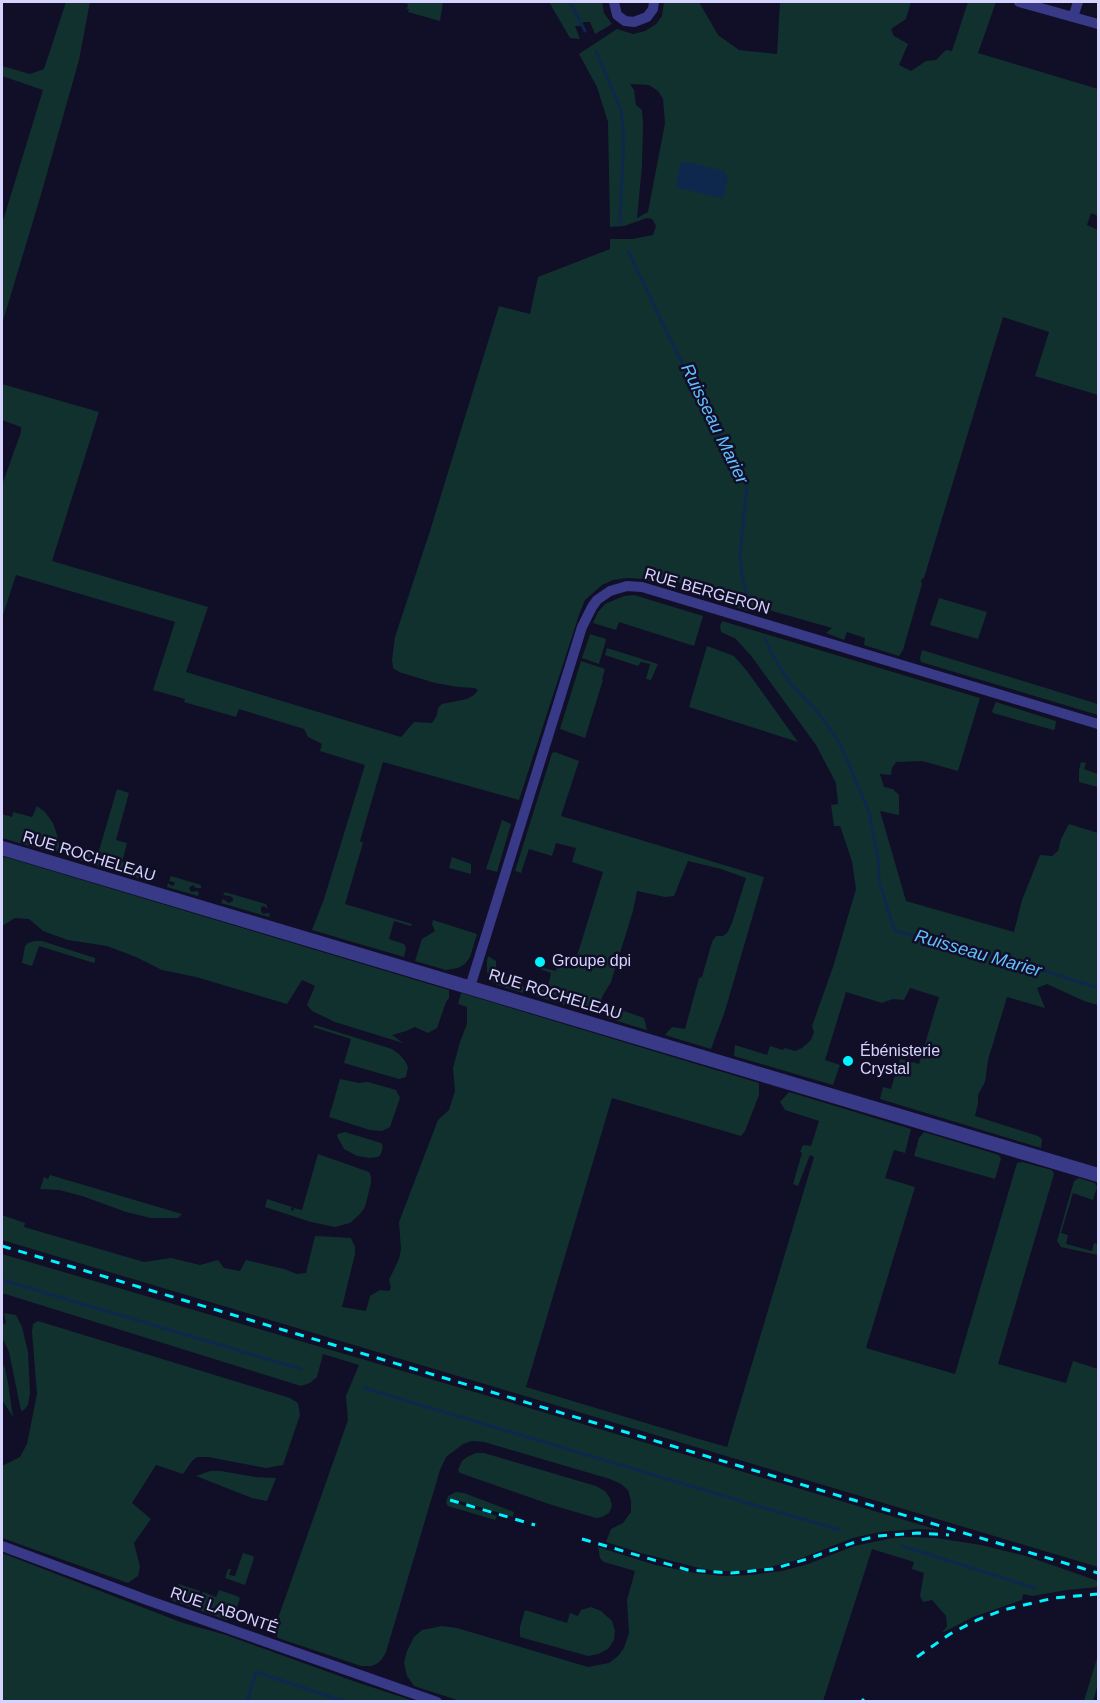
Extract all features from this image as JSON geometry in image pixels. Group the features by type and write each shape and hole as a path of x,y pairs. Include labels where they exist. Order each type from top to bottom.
{"street":[{"path":"614,2 615,11 621,19 634,22 647,17 654,2"},
{"path":"1019,2 1098,24"},
{"path":"1073,17 1078,2"},
{"name":"RUE BERGERON","path":"470,987 583,626 597,600 610,591 627,586 642,587 1098,724"},
{"name":"RUE ROCHELEAU","path":"2,848 1098,1175"},
{"name":"RUE LABONTÉ","path":"2,1546 147,1600 437,1701"}],"green space":[{"path":"66,2 90,2 79,60 2,324 2,224 43,90 2,76 2,66 30,74 44,69"},
{"path":"400,2 443,2 440,21 408,12 408,4"},
{"path":"549,2 602,2 604,13 612,24 595,34 590,22 584,22 580,26 575,26 580,39 570,38"},
{"path":"664,2 699,2 718,35 739,50 777,54 780,2 911,2 906,19 891,29 894,36 908,44 899,65 911,71 926,61 936,60 946,50 952,51 968,2 996,2 978,53 1098,89 1098,216 1091,213 1087,225 1098,230 1098,395 1035,376 1049,332 1003,317 924,578 921,580 922,584 903,650 899,656 864,645 865,638 847,632 844,640 826,633 832,628 758,607 752,612 724,604 725,599 719,593 662,578 661,585 643,579 627,578 613,580 602,585 585,600 580,612 519,800 383,762 345,904 412,924 411,926 394,921 389,939 404,944 406,948 404,957 312,930 324,899 365,765 320,751 322,744 308,737 304,729 239,709 236,717 184,702 185,699 153,690 175,622 16,575 2,618 2,485 21,427 2,420 2,384 99,412 52,561 208,607 186,672 401,737 414,722 432,723 442,704 467,699 478,690 435,683 399,672 393,668 392,660 395,637 499,306 530,314 538,277 610,249 610,239 632,239 653,235 656,226 652,219 647,218 624,226 610,227 608,122 597,87 579,54 617,29 633,34 645,31 656,24 662,16","holes":["630,84 649,85 658,91 663,99 665,123 648,212 637,218 643,124 642,110 636,105 634,90"]},
{"path":"634,595 703,616 694,646 619,622 616,630 593,623 605,604 624,596"},
{"path":"939,598 987,612 978,639 930,625"},
{"path":"722,621 980,698 958,771 922,761 896,762 891,775 880,774 884,787 893,789 899,795 899,815 880,811 906,901 1014,932 1022,900 1040,855 1052,856 1058,851 1069,824 1098,833 1098,1005 1047,984 1037,988 1045,1008 1007,997 988,1060 985,1082 978,1095 975,1116 1038,1136 1042,1139 1041,1148 880,1099 883,1087 891,1089 900,1059 919,1064 939,997 910,988 904,1000 893,999 882,1003 846,992 825,1060 840,1065 833,1085 734,1056 735,1045 767,1055 770,1046 795,1051 811,1040 814,1032 812,1026 833,967 856,889 852,861 840,826 834,826 831,805 838,804 836,783 816,745 752,657 736,639 721,632"},
{"path":"590,634 606,639 599,664 582,658"},
{"path":"707,646 734,656 798,742 689,707"},
{"path":"607,648 658,664 651,680 646,679 650,664 641,662 638,666 605,655"},
{"path":"922,650 1098,704 1098,715 921,662"},
{"path":"581,661 605,669 585,738 560,729"},
{"path":"996,702 1056,721 1055,729 993,713"},
{"path":"555,752 579,761 561,816 764,877 725,1011 711,1049 665,1035 672,1027 685,1029 712,942 716,936 723,936 727,933 732,923 746,878 721,869 688,861 674,896 665,897 637,891 611,982 602,997 599,1015 535,996 538,989 544,990 548,987 551,973 540,967 556,971 556,964 573,969 603,872 572,862 576,848 556,843 552,856 529,849 521,873 515,871 552,753"},
{"path":"1081,762 1086,763 1084,769 1098,774 1098,787 1079,782"},
{"path":"117,789 129,793 116,840 127,843 122,862 155,872 154,876 148,874 146,876 152,880 151,882 81,861 83,850 98,854"},
{"path":"37,806 53,823 59,841 57,851 50,852 2,838 2,814 12,817 13,812 32,817"},
{"path":"502,820 511,824 497,872 486,869"},
{"path":"2,856 449,990 449,998 437,1028 428,1033 415,1027 392,1035 403,1043 335,1022 312,1011 307,1005 315,986 302,980 287,1004 196,977 162,970 107,946 68,940 43,931 29,919 15,918 2,926"},
{"path":"452,857 471,864 471,874 449,868"},
{"path":"171,876 201,885 201,888 193,885 189,888 191,892 197,891 198,896 167,887 168,883 172,886 175,884 169,881"},
{"path":"225,892 266,904 268,909 264,906 261,907 261,911 263,914 270,913 269,917 221,903 223,899 229,903 233,901 230,896 223,895"},
{"path":"433,920 477,934 470,957 465,964 446,970 415,961 422,939 435,931"},
{"path":"34,941 42,941 95,958 95,961 94,963 39,946 32,966 22,963 25,946"},
{"path":"488,956 496,961 499,974 519,982 518,985 524,987 523,993 493,982 487,972"},
{"path":"461,993 759,1083 759,1095 741,1136 612,1098 526,1387 699,1439 727,1447 814,1157 810,1155 798,1186 793,1184 802,1153 800,1152 803,1145 811,1146 819,1121 785,1110 780,1102 789,1092 911,1129 905,1153 894,1150 885,1178 915,1187 866,1348 955,1374 1017,1163 1022,1162 1052,1170 1054,1174 998,1364 1066,1383 1073,1361 1098,1369 1098,1567 2,1240 2,1215 25,1223 24,1227 144,1262 171,1258 200,1265 218,1260 224,1268 240,1271 246,1260 297,1274 306,1273 315,1236 351,1238 355,1254 342,1307 366,1311 370,1296 380,1290 389,1291 391,1288 389,1280 401,1249 399,1222 438,1120 449,1110 455,1091 453,1068 467,1024 467,1007 458,1004"},
{"path":"618,1009 644,1018 647,1030 607,1018 610,1012"},
{"path":"315,1025 392,1049 399,1054 408,1067 406,1077 399,1079 344,1063 351,1039 313,1027"},
{"path":"340,1079 359,1083 368,1082 396,1090 400,1098 390,1127 382,1131 370,1130 329,1117"},
{"path":"345,1132 381,1143 383,1146 381,1154 370,1158 357,1156 344,1149 337,1136"},
{"path":"924,1132 999,1155 1001,1159 995,1179 914,1156 919,1138"},
{"path":"318,1154 369,1172 371,1183 365,1207 350,1223 335,1227 265,1207 267,1199 292,1207 293,1211 294,1208 302,1210"},
{"path":"50,1175 182,1214 178,1218 151,1218 126,1212 82,1196 59,1190 40,1189 44,1177 48,1179"},
{"path":"1079,1178 1095,1183 1097,1187 1093,1200 1073,1193 1061,1233 1068,1235 1066,1244 1092,1251 1094,1243 1098,1244 1098,1255 1061,1247 1057,1241 1074,1181"},
{"path":"2,1254 938,1530 880,1532 853,1538 794,1561 766,1568 715,1571 606,1542 611,1529 623,1523 631,1512 628,1490 621,1484 484,1442 472,1441 463,1444 446,1457 440,1470 386,1652 378,1663 372,1666 361,1666 278,1638 275,1633 276,1624 348,1420 346,1396 359,1365 323,1354 317,1377 301,1386 2,1293"},
{"path":"4,1313 16,1315 22,1327 28,1352 30,1393 28,1405 23,1411 9,1352 2,1337 2,1323 6,1324"},
{"path":"38,1321 290,1398 298,1403 300,1415 283,1465 266,1468 197,1457 183,1474 156,1465 132,1503 151,1519 134,1543 140,1567 138,1576 128,1583 2,1538 2,1466 20,1457 27,1444 37,1394 32,1332 33,1324"},
{"path":"2,1363 5,1368 13,1417 2,1400"},
{"path":"476,1453 484,1453 596,1486 605,1491 612,1506 609,1513 596,1518 460,1473 458,1470 462,1461"},
{"path":"210,1471 276,1478 267,1501 252,1498 196,1476"},
{"path":"456,1492 514,1512 513,1517 450,1498 449,1501 497,1516 495,1520 448,1506 446,1503 448,1496"},
{"path":"909,1537 936,1538 981,1545 1026,1556 1098,1581 1098,1587 1032,1596 1023,1594 1022,1600 973,1617 942,1633 947,1626 946,1616 932,1600 923,1602 920,1596 924,1573 912,1569 914,1562 872,1549 823,1701 460,1701 414,1686 407,1676 404,1663 414,1637 422,1630 442,1626 457,1628 588,1667 609,1663 624,1648 629,1633 627,1600 635,1571 604,1562 600,1558 598,1547 655,1565 723,1576 782,1571 808,1564 854,1546"},
{"path":"2,1553 183,1623 226,1635 414,1701 5,1702 2,1700"},
{"path":"243,1553 254,1558 245,1585 225,1578 228,1569 231,1569 229,1575 235,1576"},
{"path":"179,1584 200,1591 194,1608 173,1601"},
{"path":"219,1590 240,1598 234,1617 231,1619 226,1620 196,1609 203,1592 216,1597"},
{"path":"591,1607 601,1611 612,1621 615,1631 614,1640 608,1649 598,1654 588,1656 520,1637 520,1627 525,1610 567,1623 570,1613 578,1616 581,1610"},
{"path":"1098,1655 1098,1684 1093,1701 1084,1701"}],"water":[{"path":"682,162 724,171 728,179 723,199 679,188 676,185"}],"waterway":[{"name":"Ruisseau Marier","path":"570,2 585,31"},
{"name":"Ruisseau Marier","path":"596,51 621,110 624,138 621,224"},
{"name":"Ruisseau Marier","path":"628,251 677,353 747,485 740,554 742,577 751,608"},
{"name":"Ruisseau Marier","path":"765,638 790,683 820,715 839,742 869,812 878,859 879,881 895,931 1004,958 1098,988"},
{"path":"2,1280 301,1369"},
{"path":"364,1388 840,1530"},
{"path":"902,1546 1035,1588"},
{"path":"247,1702 256,1672 346,1702"}],"railway":[{"path":"2,1246 1098,1573"},
{"path":"450,1500 535,1525"},
{"path":"582,1539 688,1570 731,1573 773,1569 878,1536 918,1533 949,1535"},
{"path":"917,1657 950,1634 1003,1610 1054,1598 1098,1594"},
{"path":"861,1702 864,1699"}],"place":[{"name":"Groupe dpi","path":"540,962"},
{"name":"Ébénisterie Crystal","path":"848,1061"}]}
